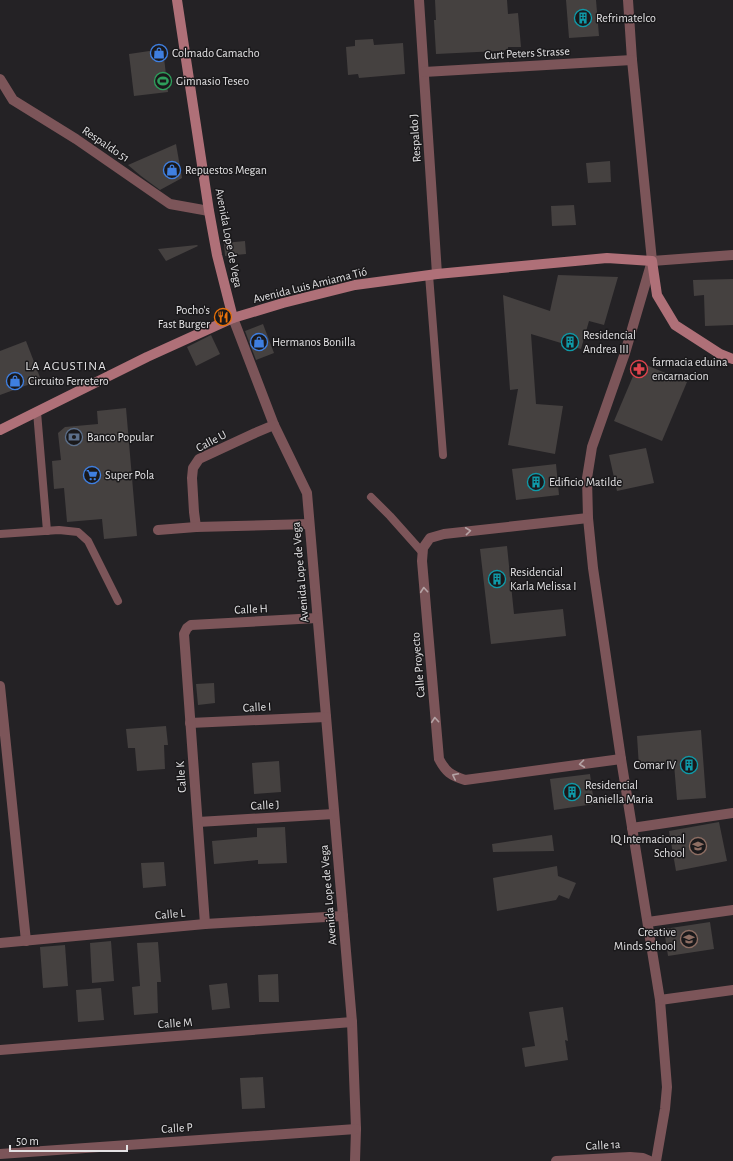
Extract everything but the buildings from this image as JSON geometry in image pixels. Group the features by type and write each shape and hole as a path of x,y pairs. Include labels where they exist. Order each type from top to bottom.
{"main road":[{"name":"Avenida Lope de Vega","path":"177,0 209,211 233,318"},
{"name":"Avenida Luis Amiama Tió","path":"0,430 147,357 233,318 283,303 355,285 433,275 607,258 652,261"},
{"path":"652,261 657,295 675,325 720,354 733,359"}],"street":[{"name":"Respaldo J","path":"420,0 433,275"},
{"path":"628,0 632,60 652,261 625,353 592,447 587,478 588,518 593,568 621,760 660,1000 667,1087 656,1161"},
{"name":"Curt Peters Strasse","path":"424,72 632,60"},
{"name":"Respaldo 51","path":"0,79 13,100 76,139 170,204 209,211"},
{"path":"652,261 733,255"},
{"name":"Avenida Lope de Vega","path":"233,318 274,425 307,493 352,1022 356,1129 355,1161"},
{"name":"Calle U","path":"196,527 192,478 193,468 200,459 274,425"},
{"name":"Calle Proyecto","path":"588,518 444,534 430,538 423,548 422,568 439,759 444,769 452,776 465,780 621,760"},
{"path":"158,530 196,527 309,524"},
{"name":"Calle H","path":"187,628 192,625 317,618"},
{"name":"Calle K","path":"187,628 184,634 205,924"},
{"path":"0,686 26,941"},
{"name":"Calle I","path":"190,724 326,717"},
{"path":"632,828 733,813"},
{"name":"Calle J","path":"198,822 334,814"},
{"path":"648,922 733,910"},
{"name":"Calle L","path":"0,943 205,924 343,916"},
{"path":"660,1000 733,990"},
{"name":"Calle M","path":"0,1050 352,1022"},
{"name":"Calle P","path":"0,1154 356,1129"},
{"name":"Calle 1a","path":"556,1161 630,1157 644,1158 650,1161"}],"lane":[{"path":"433,275 443,455"},
{"path":"37,412 47,531"},
{"path":"371,497 423,553"},
{"path":"0,534 59,530 78,532 88,541 118,601"}],"place":[{"name":"Refrimatelco","path":"583,18"},
{"name":"Colmado Camacho","path":"159,53"},
{"name":"Gimnasio Teseo","path":"163,81"},
{"name":"Repuestos Megan","path":"172,170"},
{"name":"Pocho's Fast Burger","path":"223,317"},
{"name":"Hermanos Bonilla","path":"259,342"},
{"name":"Residencial Andrea III","path":"570,342"},
{"name":"farmacia eduina encarnacion","path":"639,369"},
{"name":"Circuito Ferretero","path":"15,381"},
{"name":"Banco Popular","path":"74,437"},
{"name":"Super Pola","path":"92,475"},
{"name":"Edificio Matilde","path":"536,482"},
{"name":"Residencial Karla Melissa I","path":"497,579"},
{"name":"Comar IV","path":"689,765"},
{"name":"Residencial Daniella Maria","path":"572,792"},
{"name":"IQ Internacional School","path":"698,846"},
{"name":"Creative Minds School","path":"689,939"}],"district":[{"name":"LA AGUSTINA","path":"66,365"}]}
